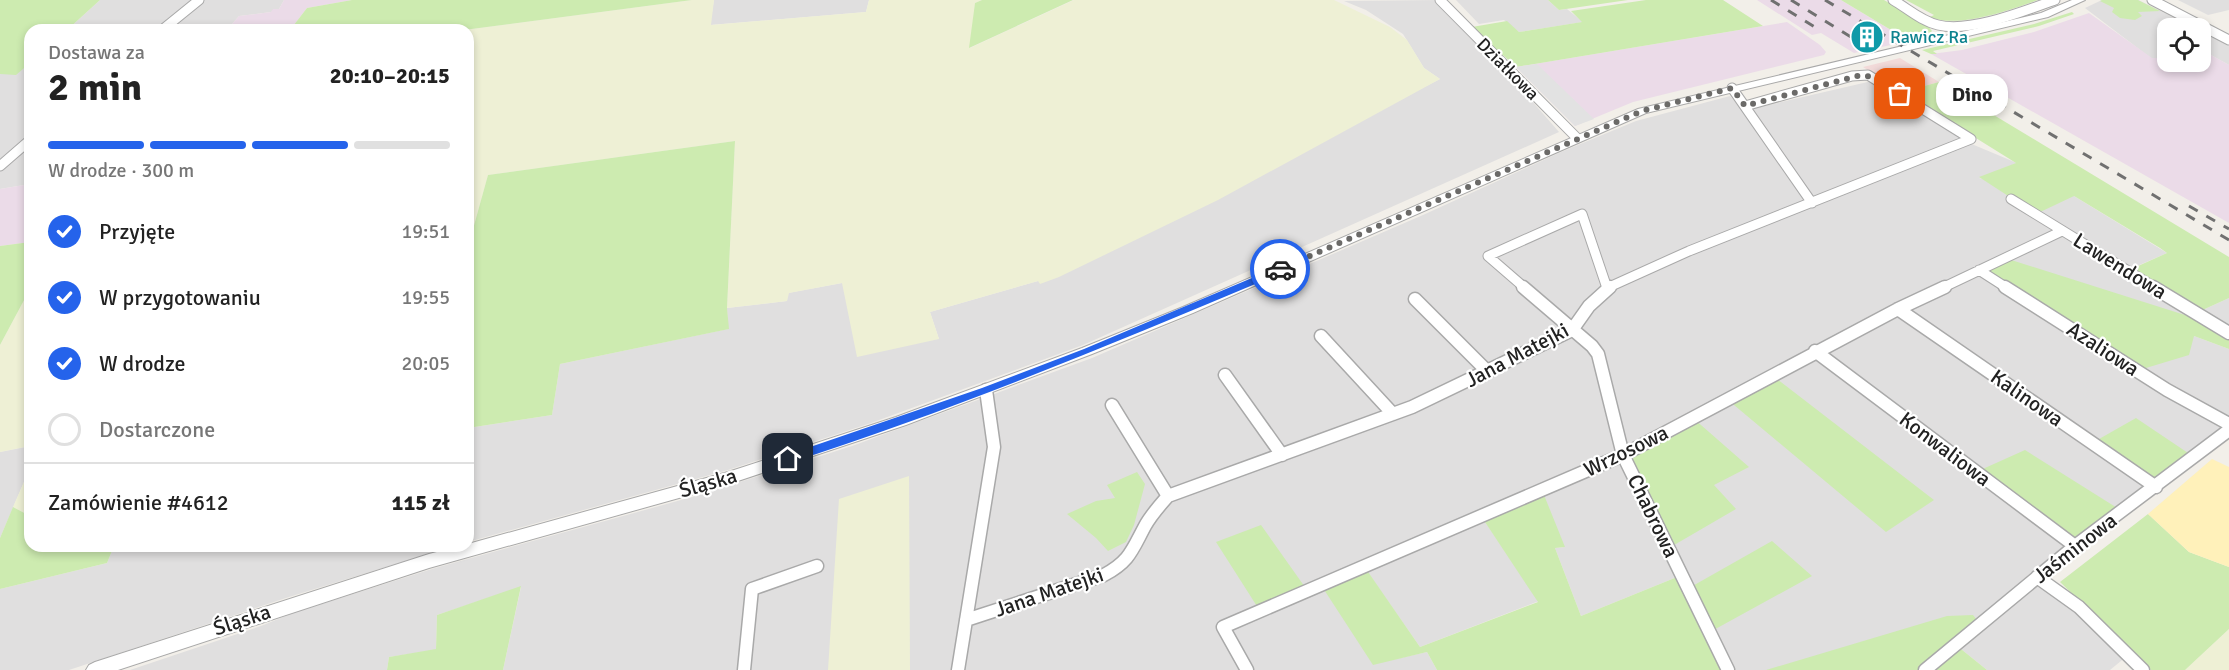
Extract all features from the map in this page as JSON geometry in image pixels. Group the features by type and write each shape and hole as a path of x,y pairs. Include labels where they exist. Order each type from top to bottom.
{"street":[{"path":"169,24 199,0"},
{"name":"Działkowa","path":"1440,0 1577,138"},
{"path":"1896,2 1936,24 1953,27 2020,12 2055,0"},
{"name":"Śląska","path":"474,549 729,478 901,422 1188,310 1642,111 2044,15 2080,0"},
{"path":"2153,1 2229,40"},
{"name":"Jana Matejki","path":"966,620 1104,575 1124,565 1139,545 1146,525 1168,496 1393,414 1488,372 1572,330 1589,306 1607,288 1689,252 1971,140 1868,75 1852,76 1745,106"},
{"path":"1732,88 1812,203"},
{"path":"0,166 24,146"},
{"name":"Lawendowa","path":"2012,199 2229,333"},
{"name":"Chabrowa","path":"1607,288 1582,214 1488,256 1592,346 1598,354 1623,455 1728,670"},
{"name":"Wrzosowa","path":"1247,670 1222,627 1623,455 1815,351 2062,231"},
{"name":"Azaliowa","path":"1979,270 2167,390 2229,424"},
{"path":"1415,299 1488,372"},
{"name":"Kalinowa","path":"1898,309 2156,487"},
{"path":"1321,336 1393,414"},
{"name":"Konwaliowa","path":"1815,351 2074,546"},
{"path":"1225,375 1282,455"},
{"path":"958,670 994,447 986,390"},
{"path":"1112,405 1168,496"},
{"name":"Jaśminowa","path":"1925,670 2074,546 2156,487 2229,430"},
{"name":"Śląska","path":"95,670 462,552"},
{"path":"744,670 752,589 818,566"},
{"path":"2037,577 2066,597 2143,670"}],"shaded area":[{"path":"100,0 284,0 279,9 239,16 232,24 74,24"},
{"path":"284,0 352,0 307,8 295,24 232,24 239,16 279,9"},
{"path":"714,0 869,0 866,12 710,25"},
{"path":"1440,0 1466,26 1559,132 1083,345 871,423 728,470 474,540 474,427 552,415 560,364 728,329 727,308 787,301 788,293 842,283 939,339 930,312 1038,281 1440,79 1424,68 1403,34 1366,10 1344,1"},
{"path":"1456,0 1548,0 1559,10 1567,9 1583,22 1519,32 1504,20 1479,24"},
{"path":"1757,0 1841,0 1909,41 1854,53 1821,33 1812,35"},
{"path":"2102,0 2138,0 2175,18 2157,18 2157,59 2152,59 2085,8"},
{"path":"2178,0 2229,0 2229,10 2208,15"},
{"path":"2089,13 2152,58 2157,58 2157,72 2211,72 2211,55 2229,65 2229,223 1931,54 1962,50 2034,32"},
{"path":"1787,22 1820,45 1826,52 1824,55 1633,102 1575,126 1516,67"},
{"path":"2211,37 2229,46 2229,65 2211,55"},
{"path":"1900,58 1939,82 1902,92 1863,67"},
{"path":"1537,64 1594,119 1575,126 1516,67"},
{"path":"24,68 24,185 0,189 0,74 16,74"},
{"path":"1872,81 1974,145 2017,163 1979,178 2074,196 2167,253 2128,270 2196,313 2229,298 2229,329 2194,336 2229,349 2229,430 2075,546 2039,576 2127,656 2110,670 1987,670 1956,645 1925,670 1728,670 1682,575 1581,616 1555,548 1565,547 1481,516 1539,601 1420,647 1364,567 1373,664 1427,652 1437,670 503,670 521,587 437,615 436,650 389,657 387,670 130,670 293,613 435,568 699,495 852,446 1092,358 1636,121 1730,96 1743,111"},
{"path":"24,185 24,243 0,246 0,189"},
{"path":"24,447 24,482 0,538 0,452"},
{"path":"112,552 435,552 289,597 69,670 0,670 0,589 107,563"}],"green space":[{"path":"0,0 100,0 74,24 24,24 24,68 16,75 0,74"},
{"path":"352,0 692,0 474,29 474,24 295,24 307,8"},
{"path":"692,0 714,0 711,25 866,12 869,0 982,0 975,3 970,48 1074,0 1334,0 1390,27 1407,40 1424,68 1440,79 1218,200 1059,277 930,312 939,339 857,357 842,283 789,293 787,301 727,308 735,141 488,175 474,225 474,29"},
{"path":"982,0 1073,0 969,48 975,3"},
{"path":"1548,0 1628,0 1559,10"},
{"path":"1646,0 1723,0 1763,26 1516,67 1472,27 1507,21 1519,32 1582,22 1571,11"},
{"path":"1841,0 1884,0 1927,25 1932,31 1929,34 1922,33 1906,39"},
{"path":"1906,0 2038,0 1984,17 1954,21 1930,17 1934,15"},
{"path":"2138,0 2160,11 2138,12 2142,16 2135,20 2120,18 2112,12 2114,8 2100,1"},
{"path":"2072,12 2074,14 2039,26 1933,51 1937,54 1922,50 2034,24"},
{"path":"1939,82 2229,257 2229,298 2196,313 2127,271 2167,253 2160,248 2074,196 2036,214 1979,177 2016,163 1902,92"},
{"path":"735,141 727,308 729,329 560,364 552,415 474,427 474,225 488,175"},
{"path":"24,243 24,300 0,345 0,246"},
{"path":"2005,258 2229,329 2229,349 2194,336 2189,355 2136,371 1979,270"},
{"path":"24,300 24,447 0,452 0,345"},
{"path":"1772,375 1934,500 1886,532 1728,400"},
{"path":"1693,418 1749,467 1714,485 1736,509 1669,548 1623,455"},
{"path":"2136,418 2194,457 2156,487 2092,443"},
{"path":"2025,450 2122,511 2075,546 1976,472"},
{"path":"1137,472 1145,484 1134,525 1126,542 1108,551 1067,514 1096,501 1115,498 1107,485"},
{"path":"909,476 910,670 828,670 839,499"},
{"path":"24,482 24,513 13,507"},
{"path":"1542,490 1565,547 1555,548 1581,616 1682,575 1689,588 1772,541 1812,576 1710,632 1728,670 1437,670 1427,652 1373,665 1321,585 1364,566 1420,647 1538,602 1481,516"},
{"path":"13,507 24,513 24,552 112,552 107,563 0,589 0,538"},
{"path":"2148,514 2189,552 2229,567 2229,629 2185,670 2151,670 2060,582"},
{"path":"1261,525 1307,590 1260,611 1216,542"},
{"path":"521,586 503,670 387,670 389,657 436,649 437,615"},
{"path":"1973,615 1980,624 1956,645 1987,670 1766,670 1947,616"},
{"path":"2229,629 2229,670 2185,670"}],"sand":[{"path":"2212,459 2229,467 2229,567 2189,552 2148,514"}],"railway":[{"path":"1771,0 1818,29"},
{"path":"1791,0 1859,42"},
{"path":"1825,0 2229,240"},
{"path":"2189,206 2229,229"}],"way so far":[{"path":"1280,269 1598,129 1662,104 1732,88 1745,106 1861,75 1873,77 1900,94"}],"place":[{"name":"Rawicz Ra","path":"1867,37"},
{"name":"Dino","path":"1900,94"}],"route":[{"path":"788,459 901,422 1087,351 1280,269"}]}
